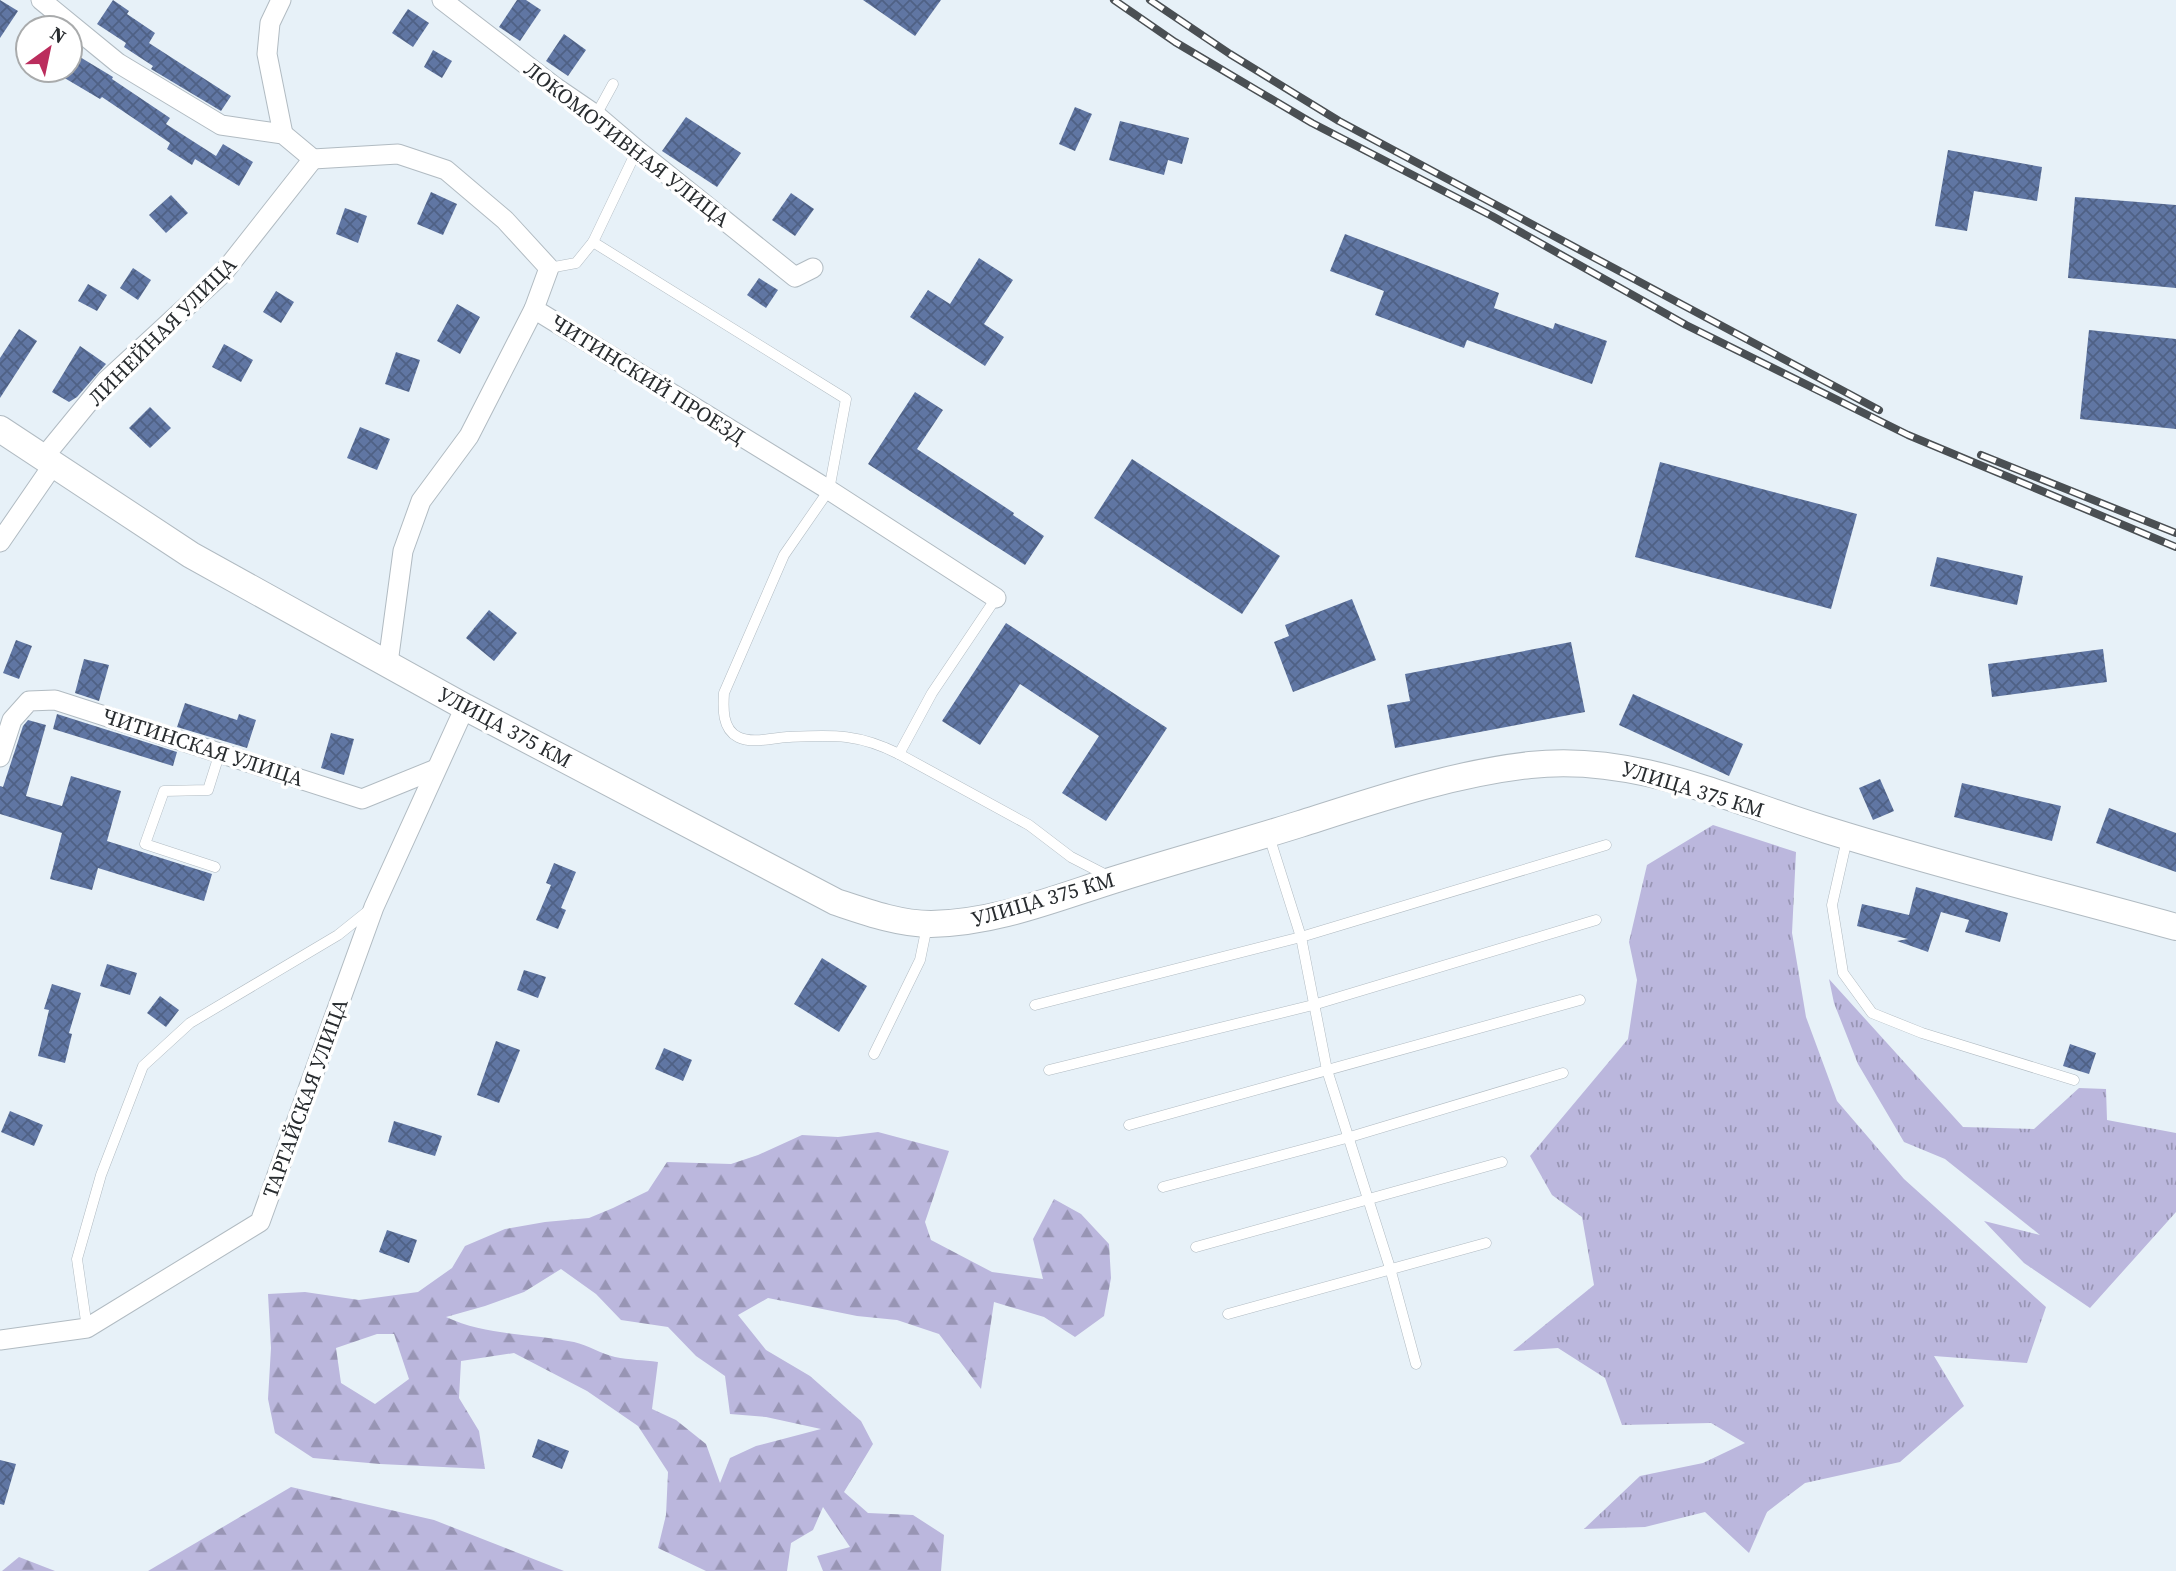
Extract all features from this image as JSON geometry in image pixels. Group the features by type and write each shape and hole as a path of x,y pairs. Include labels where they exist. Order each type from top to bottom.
{"main road":[{"name":"УЛИЦА 375 КМ","path":"0,429 191,555 465,707 836,902 884,917 927,924 975,921 1385,796 1529,765 1571,763 1610,765 1648,773 1847,836 2176,927"}],"street":[{"path":"41,0 118,63 222,125 284,134 313,159 398,155 446,170 505,219 548,268"},
{"path":"281,0 270,23 267,54 284,134"},
{"name":"ЛОКОМОТИВНАЯ УЛИЦА","path":"442,0 596,115 795,277 813,268"},
{"name":"ЛИНЕЙНАЯ УЛИЦА","path":"0,542 48,461 106,382 224,272 313,159"},
{"name":"ЧИТИНСКИЙ ПРОЕЗД","path":"548,268 534,309 829,490 996,598"},
{"path":"388,663 403,551 421,501 469,436 534,309"},
{"name":"ЧИТИНСКАЯ УЛИЦА","path":"0,757 12,720 29,701 55,700 362,799 436,769"},
{"name":"ТАРГАЙСКАЯ УЛИЦА","path":"0,1339 87,1328 260,1222 373,907 465,707"}],"lane":[{"path":"596,115 613,84"},
{"path":"548,268 576,263 593,242 637,150"},
{"path":"593,242 846,399 829,490 784,555 724,693 722,712 728,727 737,737 750,740 823,736 859,737 877,743 1029,825 1071,857 1115,880"},
{"path":"899,754 932,693 996,598"},
{"path":"215,867 145,844 164,791 208,790 220,752"},
{"path":"1268,833 1301,937 1327,1070 1390,1268 1416,1364"},
{"path":"1847,836 1832,905 1843,973 1872,1013 1922,1033 2074,1080"},
{"path":"1035,1005 1301,937 1606,845"},
{"path":"87,1328 77,1259 101,1175 143,1066 190,1023 338,935 373,907"},
{"path":"1049,1070 1313,1005 1596,920"},
{"path":"874,1054 920,961 927,924"},
{"path":"1129,1125 1580,1000"},
{"path":"1163,1187 1350,1137 1563,1073"},
{"path":"1196,1247 1502,1161"},
{"path":"1228,1314 1486,1242"}],"green space":[{"path":"1713,825 1796,852 1792,933 1806,1017 1837,1101 1904,1179 2046,1307 2027,1363 1934,1356 1964,1406 1900,1462 1805,1483 1767,1512 1749,1553 1705,1512 1645,1527 1584,1529 1640,1476 1703,1463 1745,1443 1711,1423 1622,1425 1605,1378 1558,1348 1513,1351 1594,1285 1582,1217 1552,1195 1530,1156 1628,1039 1637,980 1629,942 1647,865"},
{"path":"1829,979 1963,1127 2034,1129 2079,1088 2106,1089 2107,1120 2176,1133 2176,1212 2090,1308 2024,1263 1984,1221 2040,1235 1945,1159 1904,1142 1858,1064 1834,1003"},
{"path":"878,1132 949,1151 925,1222 931,1240 992,1272 1043,1279 1033,1239 1054,1199 1081,1214 1109,1244 1111,1278 1104,1316 1075,1337 1044,1317 994,1302 981,1389 939,1334 897,1320 857,1316 768,1298 738,1315 766,1350 810,1376 861,1421 873,1444 844,1492 868,1513 913,1515 944,1535 941,1571 823,1571 817,1556 850,1547 823,1507 813,1530 791,1543 787,1571 706,1571 658,1548 666,1515 668,1472 638,1426 587,1391 514,1353 461,1361 459,1398 479,1431 485,1469 313,1458 275,1433 268,1399 271,1348 268,1294 305,1292 359,1300 418,1292 452,1268 465,1246 505,1229 589,1218 648,1191 667,1162 731,1164 802,1135 838,1137","holes":["561,1269 596,1294 621,1320 668,1327 696,1356 725,1376 730,1414 766,1417 821,1429 756,1446 730,1458 720,1483 706,1444 676,1420 652,1409 658,1362 615,1357 574,1342 477,1328 446,1317 524,1292","377,1334 394,1334 409,1379 375,1404 341,1383 336,1348"]},
{"path":"291,1487 434,1520 564,1571 148,1571"},
{"path":"19,1557 55,1571 2,1571"}],"building":[{"path":"0,0 18,11 0,38"},
{"path":"113,0 129,11 127,14 155,33 149,43 231,96 221,111 151,69 153,66 124,47 126,43 97,24"},
{"path":"517,0 526,0 541,10 520,41 499,27"},
{"path":"863,0 941,0 915,36"},
{"path":"408,9 429,23 413,47 392,33"},
{"path":"564,34 586,50 568,76 546,61"},
{"path":"433,50 452,61 442,78 424,67"},
{"path":"84,59 170,118 166,124 216,156 223,144 253,162 239,186 195,159 192,165 167,149 170,143 102,97 100,99 75,84 84,84"},
{"path":"1075,107 1092,114 1075,151 1059,144"},
{"path":"686,117 741,153 717,187 662,151"},
{"path":"1120,121 1189,138 1182,164 1168,160 1164,175 1109,160"},
{"path":"1948,150 2042,167 2037,201 1974,191 1967,231 1935,226"},
{"path":"431,192 457,204 443,235 417,224"},
{"path":"791,193 814,209 795,236 772,220"},
{"path":"171,195 188,213 166,233 149,215"},
{"path":"2075,197 2176,205 2176,288 2068,278"},
{"path":"345,208 367,216 358,243 336,234"},
{"path":"1345,234 1499,293 1494,308 1553,329 1555,323 1607,341 1592,384 1467,340 1464,348 1375,315 1384,291 1330,271"},
{"path":"979,258 1013,280 984,324 1004,337 985,366 910,317 928,290 950,304"},
{"path":"133,268 151,280 138,300 120,288"},
{"path":"759,278 778,290 766,308 747,295"},
{"path":"88,284 107,295 97,311 78,301"},
{"path":"276,291 294,302 281,323 263,312"},
{"path":"457,304 480,317 460,354 437,341"},
{"path":"19,329 37,341 0,398 0,358"},
{"path":"2089,330 2176,339 2176,429 2080,419"},
{"path":"224,344 253,360 241,382 212,367"},
{"path":"80,346 106,364 77,397 69,402 52,392"},
{"path":"396,352 420,360 409,392 385,384"},
{"path":"915,392 943,410 917,449 1044,536 1025,565 868,464"},
{"path":"150,407 171,428 150,448 129,428"},
{"path":"360,427 390,439 377,470 347,458"},
{"path":"1132,459 1280,556 1242,614 1094,518"},
{"path":"1660,462 1857,514 1831,609 1635,557"},
{"path":"1937,557 2023,576 2017,605 1930,586"},
{"path":"1352,599 1376,660 1293,692 1274,642 1289,636 1285,625"},
{"path":"489,610 517,633 494,661 466,638"},
{"path":"1006,623 1167,728 1106,821 1062,793 1099,736 1020,684 980,745 942,721"},
{"path":"16,640 32,646 19,679 3,673"},
{"path":"1571,642 1585,712 1395,748 1387,705 1410,701 1405,674"},
{"path":"2103,649 2107,682 1992,697 1988,664"},
{"path":"84,659 109,665 99,701 75,693"},
{"path":"1633,694 1743,744 1729,776 1619,725"},
{"path":"185,703 237,720 239,714 256,720 247,748 177,727"},
{"path":"57,714 177,752 173,766 53,729"},
{"path":"28,720 46,725 26,796 62,806 71,776 121,791 107,841 212,874 204,901 98,868 92,890 50,879 62,833 0,814 0,786 3,787 23,726"},
{"path":"331,733 354,739 344,775 321,768"},
{"path":"1880,779 1894,811 1873,820 1859,788"},
{"path":"1962,783 2061,806 2052,841 1954,817"},
{"path":"2109,808 2176,833 2176,872 2096,843"},
{"path":"554,863 576,872 561,908 566,910 558,929 536,920 551,885 546,883"},
{"path":"1916,887 2008,913 2000,942 1965,932 1969,920 1941,912 1928,952 1897,941 1908,939 1857,926 1862,904 1909,915"},
{"path":"822,958 867,986 839,1032 794,1004"},
{"path":"107,964 137,973 130,995 100,986"},
{"path":"524,970 546,977 538,998 517,990"},
{"path":"52,984 81,993 69,1033 72,1034 65,1063 38,1056 49,1010 44,1009"},
{"path":"160,996 179,1010 166,1027 147,1013"},
{"path":"496,1041 520,1050 499,1103 477,1095"},
{"path":"2070,1044 2096,1053 2089,1074 2063,1066"},
{"path":"664,1048 692,1060 683,1081 655,1069"},
{"path":"10,1111 43,1125 34,1146 1,1132"},
{"path":"394,1121 442,1136 435,1156 388,1142"},
{"path":"387,1230 417,1240 409,1263 379,1252"},
{"path":"538,1439 569,1451 562,1469 532,1457"},
{"path":"0,1460 16,1464 4,1505 0,1504"}],"railway":[{"path":"1114,0 1175,42 1312,123 1492,216 1686,325 1908,435 2176,547"},
{"path":"1150,0 1230,54 1339,121 1879,410"},
{"path":"1981,455 2176,533"}]}
